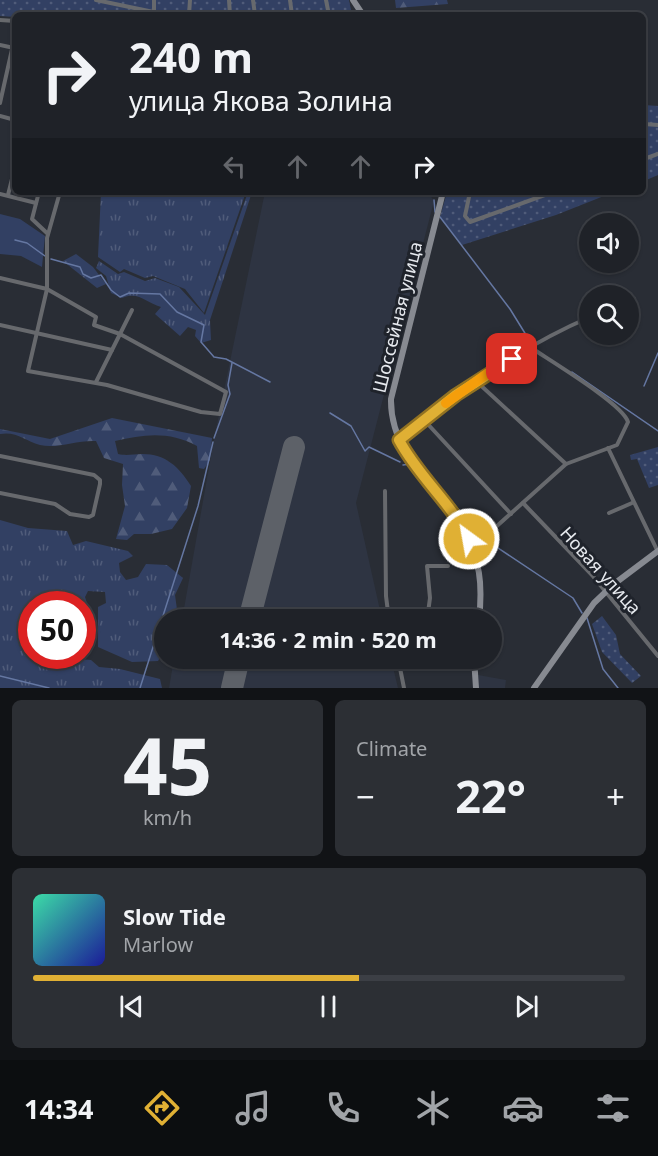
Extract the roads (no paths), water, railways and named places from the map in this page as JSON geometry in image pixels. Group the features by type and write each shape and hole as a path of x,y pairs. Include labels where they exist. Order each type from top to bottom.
{"main road":[{"name":"Шоссейная улица","path":"442,195 391,399 391,414 399,440 418,472 458,521 469,539 481,577 480,609"},
{"path":"534,688 577,626 605,592 658,552"},
{"path":"475,669 476,688"}],"street":[{"path":"96,0 118,2 154,12 154,0"},
{"path":"0,103 12,56"},
{"path":"8,195 12,179"},
{"path":"0,194 36,203"},
{"path":"38,195 32,219 48,234"},
{"path":"0,278 47,289 96,317 94,325 120,334 226,392 220,414 201,412 96,382 28,371 47,289 48,234 59,195"},
{"path":"469,195 465,216 468,222 544,195"},
{"path":"96,382 132,310"},
{"path":"399,440 476,381 530,347 579,322"},
{"path":"0,325 112,350"},
{"path":"488,534 566,464 617,445 628,422 624,414 596,390 530,347"},
{"path":"476,381 566,464"},
{"path":"423,420 511,514"},
{"path":"608,448 632,503 658,552"},
{"path":"0,456 94,475 100,480 93,514 89,518 70,514 54,504 0,493"},
{"path":"385,491 388,609"},
{"name":"Новая улица","path":"523,503 605,592 658,656"},
{"path":"609,513 632,503"},
{"path":"428,609 430,598 427,566 448,566"},
{"path":"400,669 404,688"}],"waterway":[{"path":"434,200 435,212"},
{"path":"440,217 510,309 531,343"},
{"path":"15,240 27,243 45,256"},
{"path":"51,259 80,267 83,274 91,278 101,275 111,290 120,297 129,293 160,294 177,312 204,325 201,342 214,357 226,359 270,382"},
{"path":"644,386 658,353"},
{"path":"214,438 230,394 228,385 232,363"},
{"path":"572,372 658,431"},
{"path":"330,413 351,426 365,451 369,447 400,462"},
{"path":"140,688 198,506 213,442"},
{"path":"416,462 486,540 573,598 582,613"},
{"path":"403,465 410,464"},
{"path":"587,618 603,669 618,688"},
{"path":"0,676 49,688"}]}
